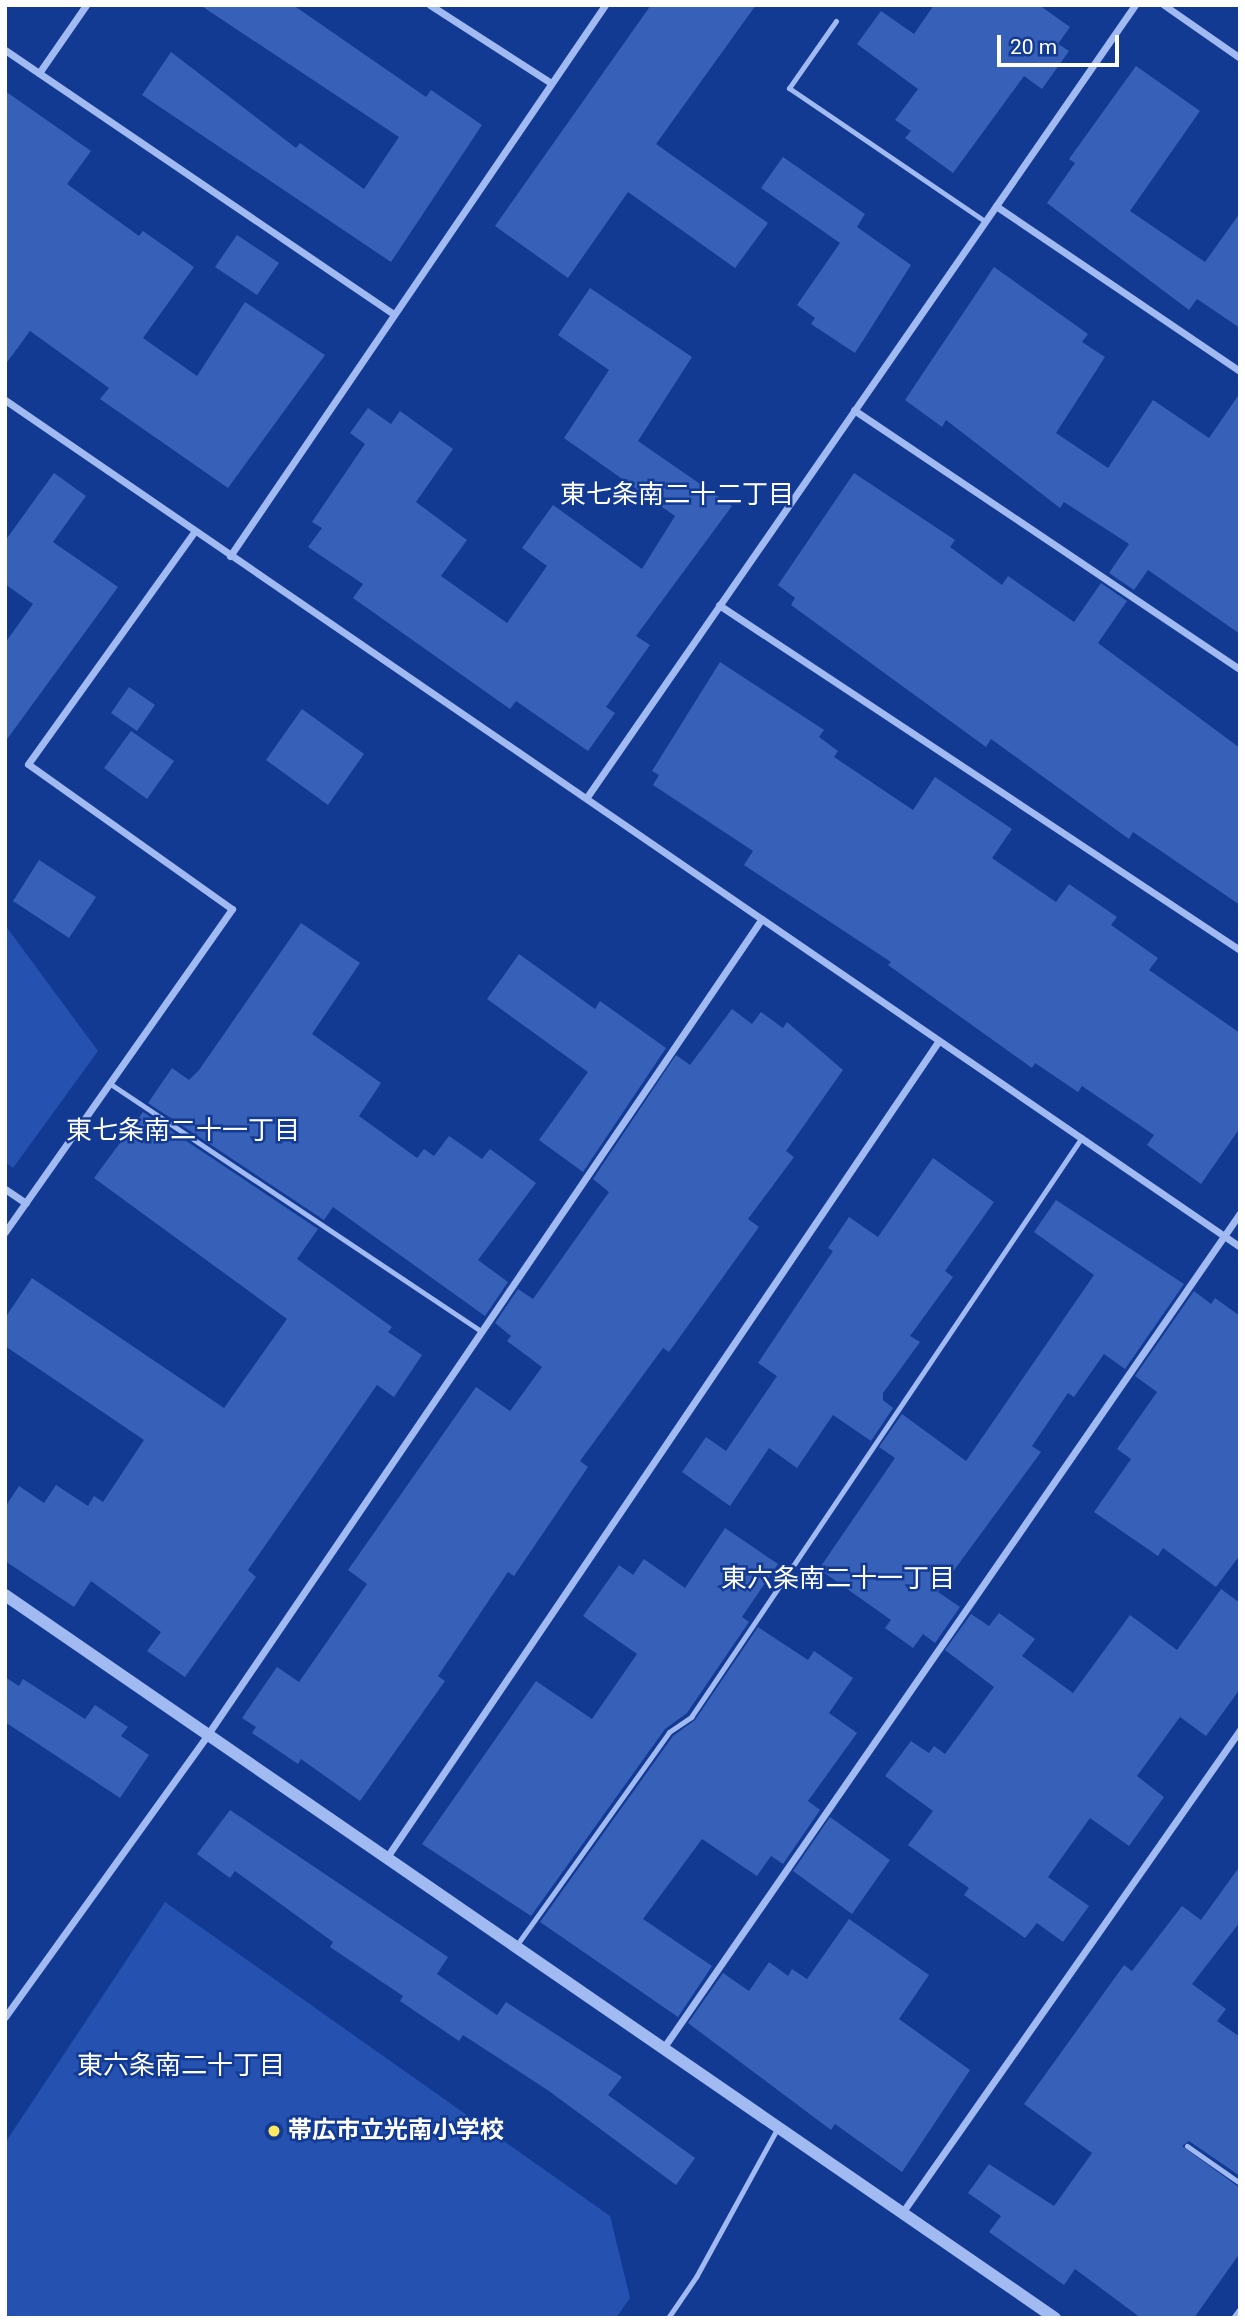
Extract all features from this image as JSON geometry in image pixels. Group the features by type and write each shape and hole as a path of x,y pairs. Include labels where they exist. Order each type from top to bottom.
{"street":[{"path":"39,73 86,5"},
{"path":"430,5 551,83"},
{"path":"230,556 605,5"},
{"path":"587,797 1135,5"},
{"path":"1164,5 1240,58"},
{"path":"5,50 394,314"},
{"path":"996,206 1240,371"},
{"path":"5,411 8,402 1240,1247"},
{"path":"854,410 1240,669"},
{"path":"5,1232 232,909 28,764 194,531"},
{"path":"719,605 1240,950"},
{"path":"5,2017 208,1734 761,920"},
{"path":"387,1857 938,1042"},
{"path":"5,1189 26,1203"},
{"path":"664,2047 1240,1213"},
{"path":"5,1595 1055,2318"},
{"path":"902,2213 1240,1730"},
{"path":"1234,2318 1240,2310"}],"lane":[{"path":"836,22 789,88 985,221"},
{"path":"109,1083 481,1331"},
{"path":"516,1946 669,1732 691,1717 1082,1138"},
{"path":"668,2318 696,2277 779,2126"},
{"path":"1187,2146 1240,2183"}],"shaded area":[{"path":"5,925 98,1051 13,1168 5,1162"},
{"name":"帯広市立光南小学校","path":"165,1902 610,2216 630,2298 616,2318 5,2318 5,2143"}],"building":[{"path":"200,5 293,5 426,97 431,90 482,125 391,262 142,95 171,52 296,148 300,143 364,189 399,137"},
{"path":"651,5 756,5 656,144 768,223 735,268 628,192 568,278 495,226"},
{"path":"934,5 1039,5 1070,27 1058,44 1069,51 1042,89 1024,76 953,173 905,138 911,131 895,120 918,89 857,44 881,11 914,34"},
{"path":"1136,66 1200,111 1130,211 1205,262 1240,213 1240,328 1197,299 1189,310 1047,203 1075,163 1069,159"},
{"path":"5,91 91,151 67,184 139,236 143,231 194,267 143,338 197,376 245,302 325,355 228,488 100,399 109,388 30,331 5,365"},
{"path":"783,157 865,214 857,227 911,265 855,353 811,324 815,318 797,305 840,243 761,188"},
{"path":"237,235 279,263 257,295 215,267"},
{"path":"994,267 1088,334 1082,342 1105,357 1056,433 1108,468 1153,400 1209,438 1240,393 1240,634 1148,570 1134,590 1109,573 1129,544 1064,502 1060,508 946,420 942,427 905,400"},
{"path":"590,288 692,357 638,441 732,506 636,636 650,645 606,707 615,713 588,751 516,701 510,709 353,598 363,584 308,547 322,528 312,522 365,444 350,433 368,408 391,424 400,411 453,449 416,502 467,540 441,576 507,623 547,566 522,548 553,505 642,569 675,516 564,438 609,370 558,335"},
{"path":"54,473 86,496 53,542 118,587 5,742 5,643 33,604 5,584 5,541"},
{"path":"854,473 955,540 950,547 1002,585 1008,576 1074,622 1101,583 1127,601 1098,643 1240,748 1240,905 1133,832 1129,839 991,739 986,747 791,605 795,598 778,585"},
{"path":"720,662 824,730 819,737 838,751 834,757 913,810 935,777 1012,829 992,858 1056,902 1069,884 1117,917 1111,925 1158,958 1149,970 1240,1033 1240,1128 1201,1184 1147,1145 1154,1135 1082,1086 1078,1092 1035,1063 1032,1068 888,965 891,962 744,865 753,851 653,785 659,775 652,771"},
{"path":"129,687 155,705 137,731 111,713"},
{"path":"302,709 364,754 328,805 266,760"},
{"path":"131,731 174,761 147,799 104,768"},
{"path":"39,860 96,897 69,938 13,901"},
{"path":"301,923 360,963 312,1034 381,1083 359,1116 417,1158 424,1149 434,1156 449,1136 482,1159 490,1149 536,1183 478,1260 508,1282 485,1316 333,1207 324,1220 148,1103 172,1068 189,1080 199,1070"},
{"path":"519,954 595,1009 600,1001 666,1048 583,1172 539,1140 588,1072 487,999"},
{"path":"732,1009 752,1024 761,1012 783,1028 787,1022 843,1070 786,1151 794,1157 748,1219 759,1227 669,1352 663,1348 580,1461 588,1467 514,1576 508,1572 438,1676 445,1681 360,1801 301,1759 298,1764 252,1733 256,1727 242,1718 277,1667 299,1682 367,1584 348,1570 476,1387 510,1411 542,1367 507,1341 511,1336 495,1323 518,1289 533,1299 609,1192 593,1179 676,1055 690,1065"},
{"path":"143,1112 318,1229 297,1259 392,1327 388,1332 422,1355 394,1397 377,1385 248,1570 256,1577 185,1677 147,1651 161,1632 91,1581 74,1607 5,1561 5,1507 19,1486 44,1503 56,1485 88,1506 94,1496 103,1502 144,1440 5,1346 5,1318 32,1278 224,1408 287,1319 94,1178"},
{"path":"933,1158 994,1202 945,1271 953,1277 910,1336 920,1342 883,1393 883,1400 893,1408 871,1441 833,1415 797,1468 769,1448 730,1506 682,1472 706,1437 726,1451 777,1376 758,1363 833,1251 828,1248 849,1217 878,1237"},
{"path":"1056,1200 1184,1284 1125,1369 1104,1354 1074,1397 1068,1393 1032,1446 1041,1452 938,1592 960,1607 935,1643 923,1634 913,1648 885,1628 891,1620 819,1569 895,1458 879,1447 902,1414 966,1461 1094,1275 1034,1232"},
{"path":"1194,1291 1211,1304 1215,1298 1240,1316 1240,1555 1216,1587 1163,1548 1158,1556 1094,1512 1131,1459 1117,1449 1157,1392 1135,1376"},
{"path":"725,1528 778,1564 742,1617 749,1622 687,1713 665,1729 531,1916 422,1844 536,1681 592,1719 637,1654 583,1616 619,1565 633,1575 644,1559 685,1588"},
{"path":"1221,1589 1240,1603 1240,1689 1206,1736 1180,1717 1137,1776 1164,1797 1129,1846 1090,1818 1048,1877 1089,1906 1063,1942 1037,1923 1025,1938 964,1895 969,1888 908,1845 933,1811 885,1776 911,1741 929,1753 934,1746 945,1754 994,1687 945,1650 971,1614 989,1626 999,1613 1035,1639 1022,1656 1073,1693 1130,1615 1177,1650"},
{"path":"758,1627 808,1660 814,1651 853,1678 829,1713 857,1733 808,1801 820,1810 783,1864 771,1856 757,1876 702,1839 643,1919 712,1966 678,2017 540,1922 673,1736 695,1720"},
{"path":"5,1677 19,1686 23,1679 85,1719 95,1705 128,1727 121,1736 149,1755 120,1798 5,1722"},
{"path":"230,1810 448,1957 437,1974 497,2015 506,2002 622,2077 608,2095 695,2158 676,2185 549,2091 463,2035 459,2041 400,2001 403,1996 330,1947 333,1942 235,1871 230,1878 197,1854"},
{"path":"830,1817 890,1860 852,1914 793,1871"},
{"path":"1240,1866 1240,1922 1192,1984 1226,2009 1217,2021 1240,2037 1240,2176 1189,2141 1182,2146 1240,2188 1240,2253 1194,2318 1141,2318 1075,2269 1064,2285 989,2232 1001,2216 968,2193 989,2164 1054,2206 1092,2153 1024,2104 1124,1965 1132,1971 1182,1906 1201,1920"},
{"path":"849,1919 929,1975 899,2019 970,2070 902,2172 835,2124 831,2130 688,2023 723,1973 749,1991 769,1962 788,1976 792,1969 807,1979"}],"place":[{"name":"帯広市立光南小学校","path":"274,2131"}],"district":[{"name":"東七条南二十二丁目","path":"677,495"},
{"name":"東七条南二十一丁目","path":"183,1131"},
{"name":"東六条南二十一丁目","path":"838,1579"},
{"name":"東六条南二十丁目","path":"181,2066"}]}
